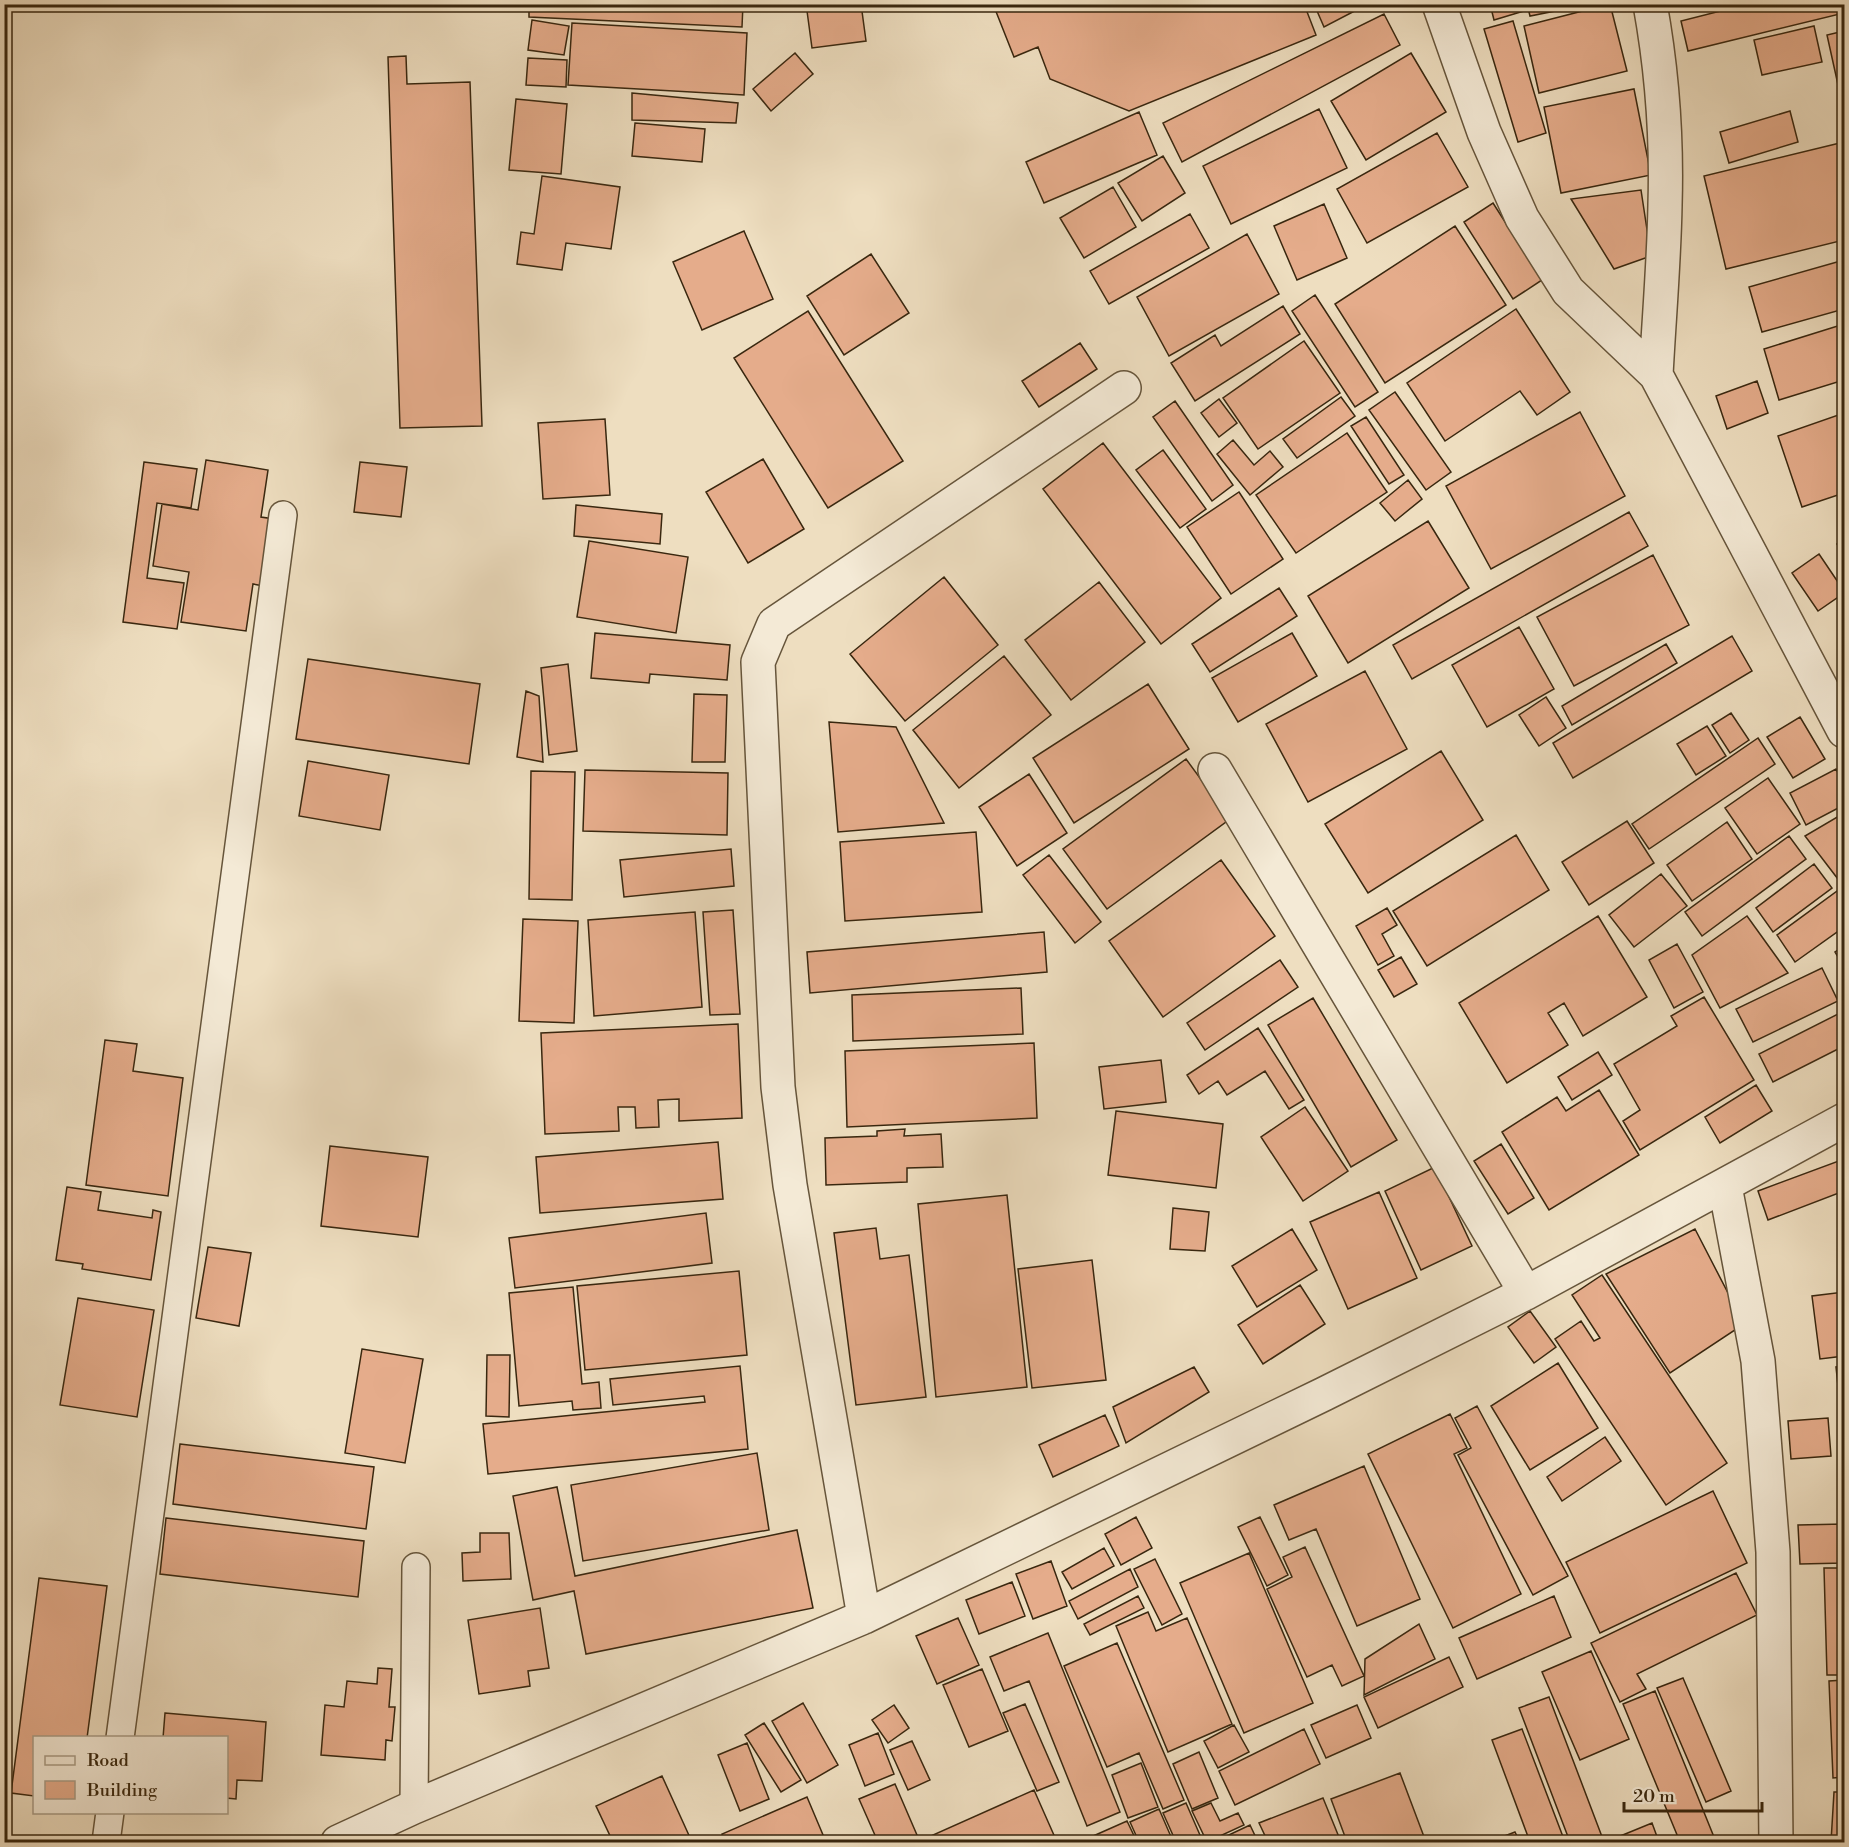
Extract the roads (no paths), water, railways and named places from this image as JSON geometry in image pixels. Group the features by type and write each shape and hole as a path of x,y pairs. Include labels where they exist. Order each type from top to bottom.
{"street":[{"path":"1439,4 1484,132 1522,218 1568,291 1656,375 1845,732"},
{"path":"1650,4 1665,137 1665,206 1656,375"},
{"path":"864,1617 789,1185 778,1087 758,662 774,624 1124,388"},
{"path":"1215,770 1526,1293"},
{"path":"338,1842 384,1833 414,1808 864,1617 1324,1394 1526,1293 1845,1120"},
{"path":"1725,1186 1758,1361 1773,1552 1776,1842"}],"lane":[{"path":"120,1736 283,515"},
{"path":"414,1808 416,1567"},
{"path":"106,1842 110,1814"}]}
